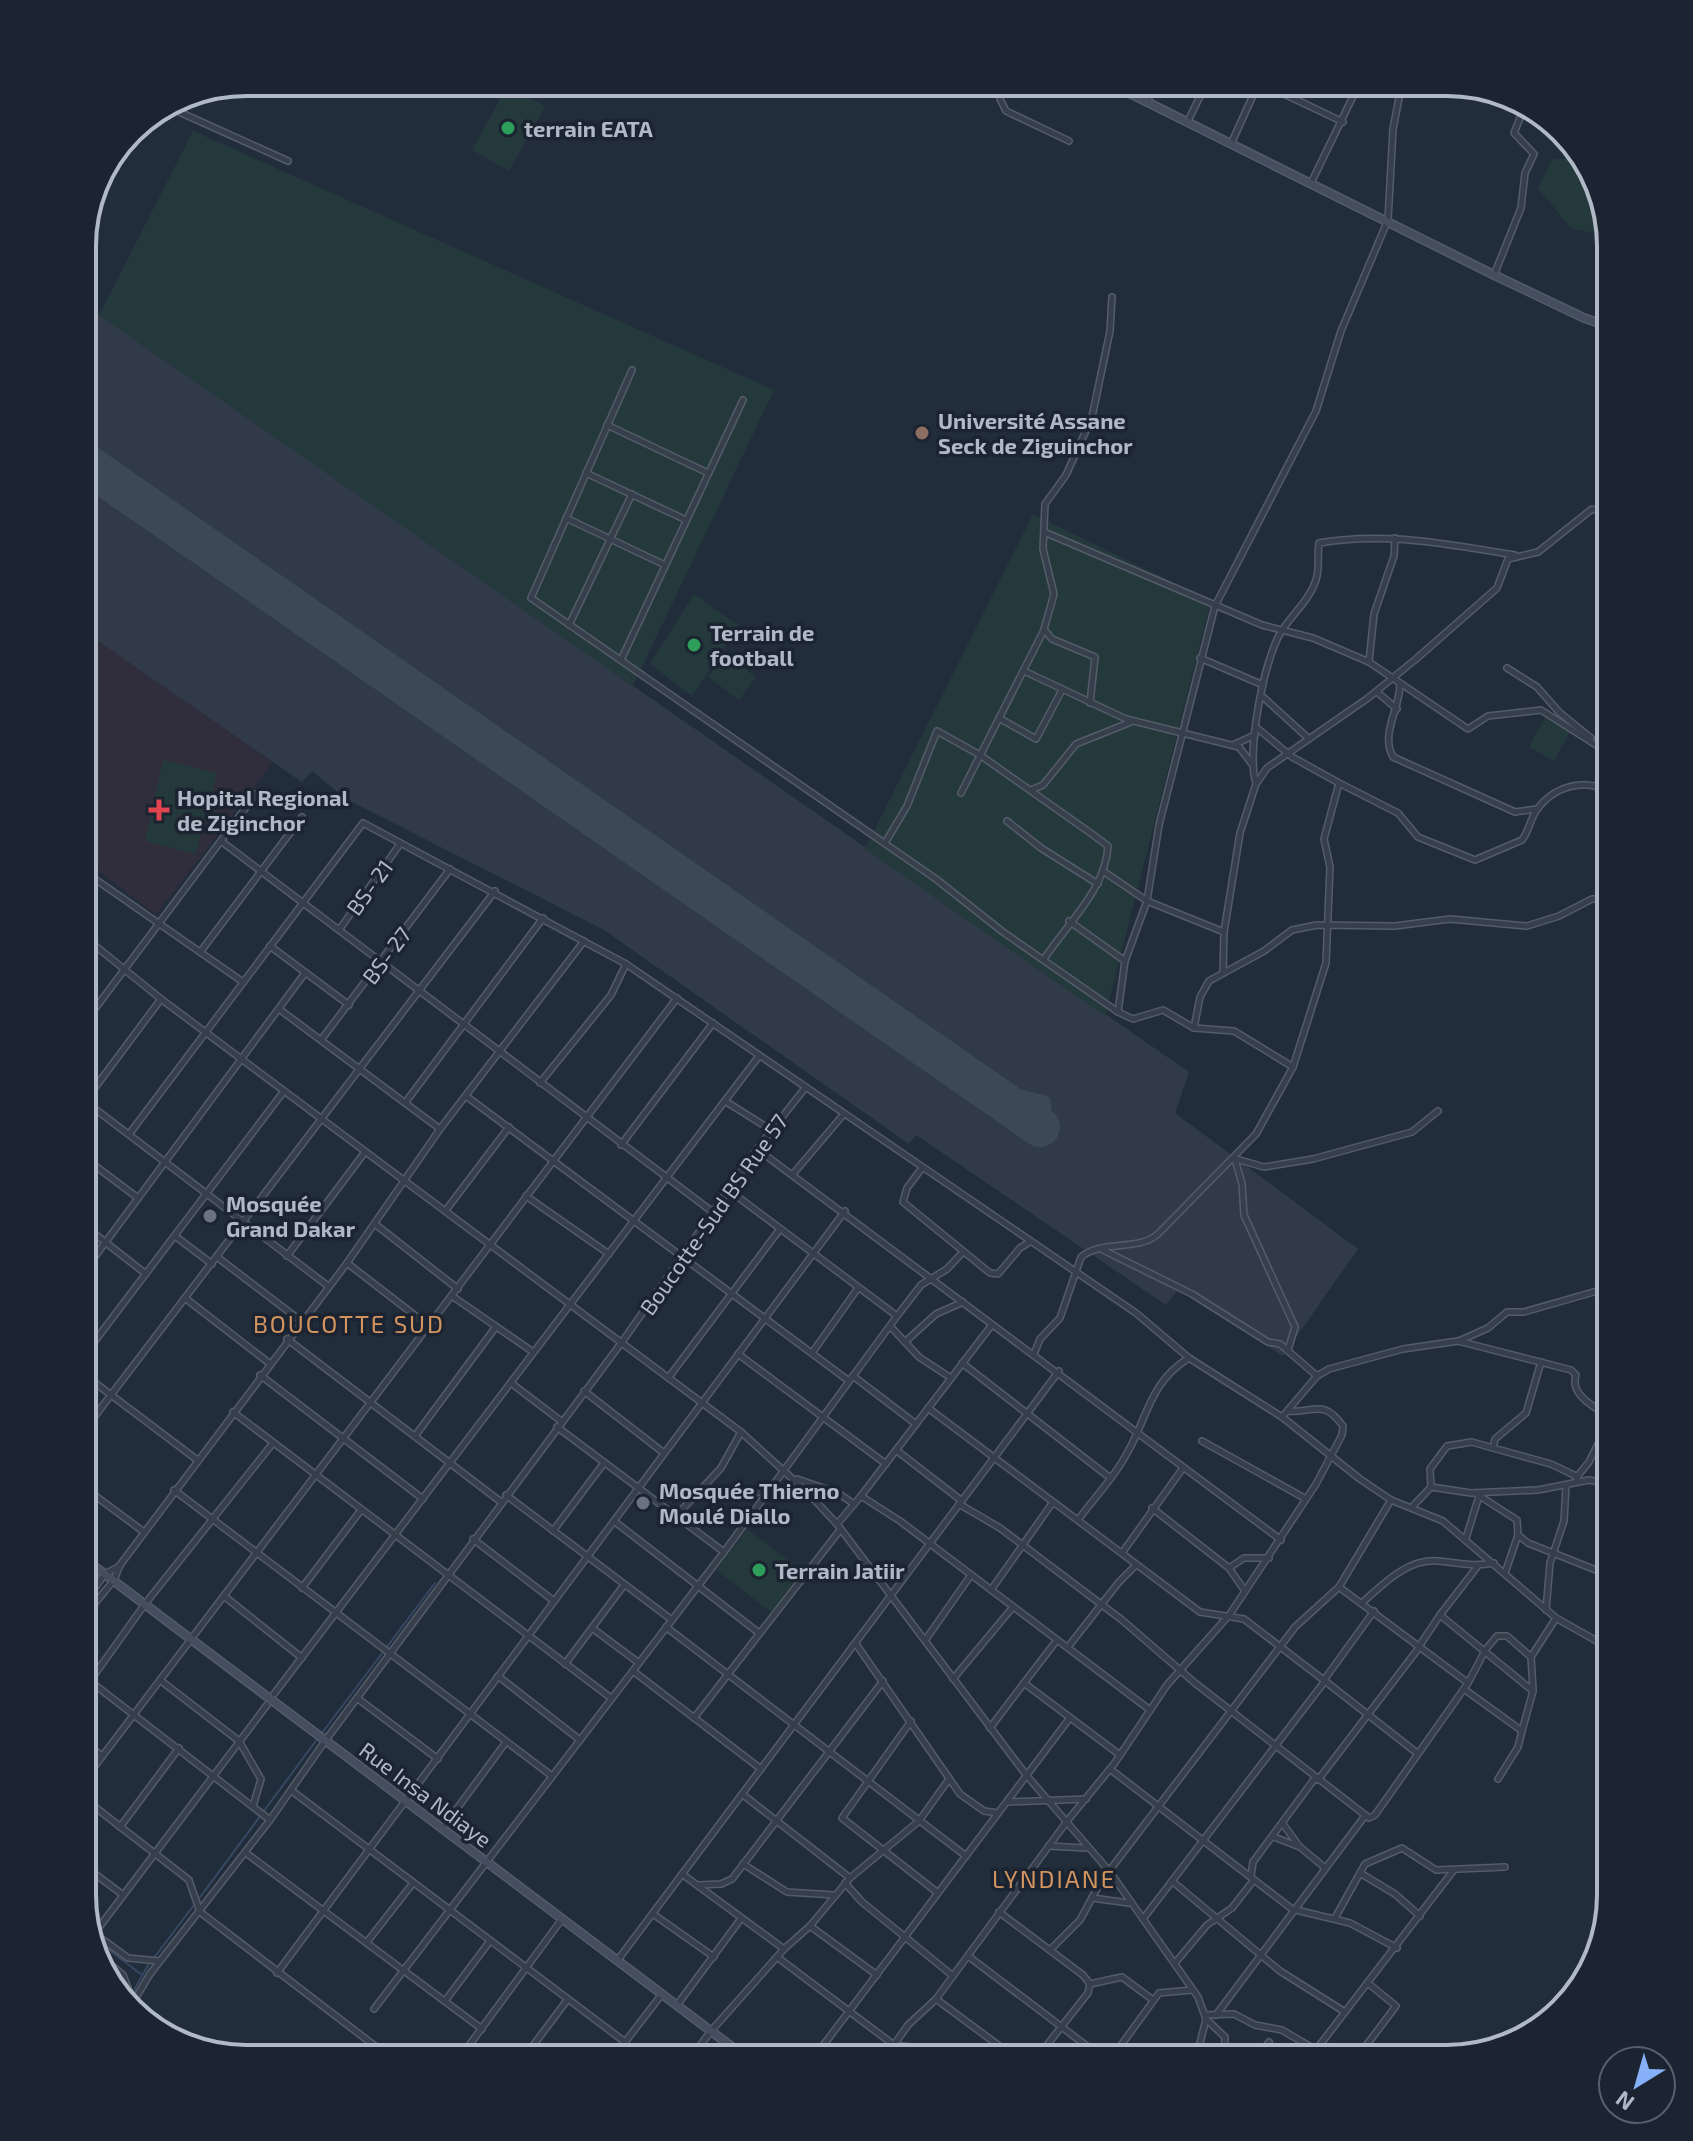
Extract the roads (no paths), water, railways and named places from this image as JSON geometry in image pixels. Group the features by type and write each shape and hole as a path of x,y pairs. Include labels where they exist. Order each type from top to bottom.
{"main road":[{"path":"1134,96 1494,275 1597,321"},
{"name":"Rue Insa Ndiaye","path":"96,1567 729,2045"}],"street":[{"path":"1001,96 1006,111 1069,141"},
{"path":"1146,102 1149,96"},
{"path":"1187,123 1200,96"},
{"path":"1231,144 1253,96"},
{"path":"1288,96 1343,122"},
{"path":"1311,183 1354,96"},
{"path":"1118,1012 1125,961 1147,901 1159,825 1215,606 1316,411 1341,331 1388,220 1393,129 1399,96"},
{"path":"179,112 288,161"},
{"path":"1494,275 1521,208 1525,173 1534,154 1514,133 1521,116"},
{"path":"961,793 1044,629 1054,594 1047,579 1045,504 1066,475 1092,417 1110,331 1112,297"},
{"path":"632,370 530,596 885,843 1118,1012 1133,1019 1163,1010 1194,1028 1234,1031 1293,1067"},
{"path":"621,660 743,400"},
{"path":"607,425 708,473"},
{"path":"585,473 686,520"},
{"path":"569,625 632,494"},
{"path":"1256,784 1252,764 1263,685 1281,631 1314,584 1319,543 1395,538 1436,541 1516,555 1538,552 1592,509 1597,510"},
{"path":"566,518 665,565"},
{"path":"1044,532 1215,606 1281,631 1313,638 1369,662 1468,729 1488,716 1541,710 1597,745"},
{"path":"1369,662 1374,614 1394,556 1395,538"},
{"path":"1223,973 1224,932 1240,833 1256,784 1269,765 1377,692 1497,588 1503,565 1516,555"},
{"path":"1044,629 1052,639 1095,657 1090,703"},
{"path":"1200,658 1263,685"},
{"path":"1507,668 1537,687 1559,712 1597,745"},
{"path":"1024,671 1132,721 1182,731 1232,746 1244,751 1252,764"},
{"path":"1400,684 1397,709 1387,735 1393,757 1515,812 1538,808"},
{"path":"999,718 1036,739 1062,690"},
{"path":"1377,692 1397,709"},
{"path":"1262,695 1308,738"},
{"path":"1031,790 1043,785 1076,744 1132,721"},
{"path":"1256,727 1286,752 1398,813 1418,837 1475,860 1522,840 1538,808 1555,794 1576,784 1597,787"},
{"path":"885,843 907,806 937,731 980,755 1108,846 1098,884 1044,959"},
{"path":"1232,746 1255,735"},
{"path":"1034,1354 1040,1339 1060,1318 1077,1276 1081,1257 1100,1248 1151,1240 1235,1159 1256,1134 1293,1067 1326,963 1325,925 1330,867 1324,839 1339,783"},
{"path":"96,1008 128,969 256,794"},
{"path":"201,951 302,817"},
{"path":"1007,821 1041,848 1098,884"},
{"path":"130,1133 363,823 495,891 626,964 1077,1276 1136,1313 1189,1358 1282,1417 1391,1500 1413,1506 1443,1521 1546,1611 1597,1641"},
{"path":"221,841 714,1213"},
{"name":"BS- 21","path":"339,930 400,844"},
{"name":"BS- 27","path":"321,1040 450,869"},
{"path":"1103,871 1147,901 1224,932"},
{"path":"96,880 243,982"},
{"path":"96,1415 495,891"},
{"path":"1194,1028 1204,988 1223,973 1264,951 1286,933 1325,925 1395,926 1450,919 1527,926 1597,899"},
{"path":"405,1103 543,918"},
{"path":"1069,921 1125,961"},
{"path":"96,1602 196,1459 347,1263 403,1179 584,941"},
{"path":"96,945 161,999 702,1402 794,1479 839,1527 1027,1776 1068,1820 1086,1848 1110,1872 1193,1990 1205,2017 1225,2037 1225,2045"},
{"path":"270,946 349,1005"},
{"path":"540,1083 611,995 626,964"},
{"path":"96,1255 305,973"},
{"path":"96,1764 373,1404 584,1117 677,998"},
{"path":"96,1085 161,999"},
{"path":"279,1009 440,1129"},
{"path":"621,1145 713,1023"},
{"path":"274,1694 759,1056"},
{"name":"Boucotte-Sud BS Rue 57","path":"136,1997 160,1961 292,1791 473,1539 622,1342 757,1149 805,1088"},
{"path":"96,1340 284,1091"},
{"path":"466,1096 812,1353 916,1424"},
{"path":"725,1101 771,1130"},
{"path":"96,1111 130,1133 328,1286"},
{"path":"1235,1159 1264,1167 1313,1159 1412,1132 1438,1111"},
{"path":"793,1174 843,1115"},
{"path":"446,1210 509,1127"},
{"path":"757,1149 845,1211 991,1326 1059,1371 1281,1540"},
{"path":"287,1256 365,1152"},
{"path":"1235,1159 1242,1184 1244,1215 1295,1327 1288,1350"},
{"path":"96,1166 138,1198"},
{"path":"922,1168 907,1188 903,1202 995,1276 1020,1248 1029,1243"},
{"path":"730,1191 897,1316"},
{"path":"526,1196 609,1254"},
{"path":"277,1973 845,1211"},
{"path":"375,1224 458,1289"},
{"path":"669,1377 780,1229"},
{"path":"96,1234 146,1274"},
{"path":"175,1236 212,1264"},
{"path":"1100,1248 1192,1294 1288,1350 1317,1376"},
{"path":"374,2009 724,1552 782,1468 921,1285 933,1279 963,1252"},
{"path":"217,1257 301,1321"},
{"path":"347,1263 430,1327"},
{"path":"812,1353 858,1288"},
{"path":"1282,1417 1317,1376 1366,1357 1458,1341 1488,1328 1507,1312 1524,1312 1597,1291"},
{"path":"452,1296 534,1353"},
{"path":"185,1298 269,1363"},
{"path":"905,1342 936,1314 964,1302"},
{"path":"694,1718 991,1326"},
{"path":"891,1327 928,1364 951,1378"},
{"path":"415,1436 495,1328"},
{"path":"287,1339 501,1502"},
{"path":"1458,1341 1571,1370 1576,1375 1573,1383 1577,1392 1597,1407"},
{"path":"738,1354 886,1464"},
{"path":"1078,1520 1126,1456 1144,1411 1170,1373 1189,1358"},
{"path":"1493,1448 1495,1439 1526,1413 1541,1362"},
{"path":"962,1363 1109,1477"},
{"path":"617,1961 1059,1371"},
{"path":"260,1375 423,1499"},
{"path":"96,1383 196,1459"},
{"path":"511,1383 604,1463 724,1552"},
{"path":"584,1391 664,1453"},
{"path":"777,1957 894,2045 908,2025 936,1999 1068,1820 1110,1769 1181,1669 1230,1614 1281,1540 1343,1430 1335,1417 1311,1406 1288,1411"},
{"path":"928,1408 1200,1612 1217,1616 1230,1614 1244,1619 1417,1753"},
{"path":"233,1412 611,1698"},
{"path":"676,1516 705,1487 741,1432"},
{"path":"1202,1441 1306,1499"},
{"path":"1413,1506 1431,1487 1430,1469 1447,1446 1472,1442 1551,1464 1578,1477"},
{"path":"96,1673 145,1604 273,1443"},
{"path":"1546,1611 1554,1551 1564,1521 1568,1485 1578,1477 1597,1443"},
{"path":"896,1450 960,1502 1101,1605 1364,1817"},
{"path":"553,1531 604,1463"},
{"path":"1122,1553 1183,1468"},
{"path":"794,1479 838,1493 854,1504"},
{"path":"1431,1487 1477,1494 1597,1481"},
{"path":"705,1487 741,1496 766,1490"},
{"path":"174,1490 552,1776"},
{"path":"1477,1494 1517,1520 1518,1535 1505,1573"},
{"path":"1466,1538 1477,1494"},
{"path":"506,1495 672,1620"},
{"path":"96,1496 144,1532"},
{"path":"861,1496 929,1543 1150,1710"},
{"path":"1051,1949 1074,1927 1110,1872 1280,1646 1311,1609 1339,1587 1391,1500"},
{"path":"991,1590 1053,1502"},
{"path":"1152,1508 1229,1568 1245,1591"},
{"path":"302,1588 361,1510"},
{"path":"614,1521 759,1633"},
{"path":"1518,1535 1528,1543 1597,1570"},
{"path":"473,1539 554,1601"},
{"path":"1229,1568 1244,1558 1269,1558"},
{"path":"1363,1602 1415,1562 1440,1561 1477,1567 1494,1563"},
{"path":"96,1587 105,1574 120,1565"},
{"path":"1068,1647 1137,1565"},
{"path":"1175,1963 1218,1917 1232,1908 1252,1878 1253,1862 1369,1716 1477,1567"},
{"path":"926,1639 971,1575"},
{"path":"565,1664 624,1585"},
{"path":"1339,1587 1363,1602 1522,1731"},
{"path":"224,1596 302,1658"},
{"path":"953,1679 1013,1607"},
{"path":"1143,1919 1374,1611"},
{"path":"1440,1615 1486,1649 1533,1691"},
{"path":"1498,1779 1518,1747 1533,1691 1531,1657 1556,1618"},
{"path":"666,1627 966,1856"},
{"path":"592,1628 639,1663"},
{"path":"1216,2015 1324,1867 1364,1817 1375,1815 1466,1686 1486,1649 1502,1635 1531,1657"},
{"path":"990,1728 1057,1640"},
{"path":"856,1644 969,1803 984,1811 998,1813"},
{"path":"633,1671 761,1769"},
{"path":"498,1676 580,1740"},
{"path":"160,1680 239,1741 261,1779 253,1806"},
{"path":"698,1885 721,1884 732,1879 827,1750 883,1681"},
{"path":"1024,1683 1120,1755"},
{"path":"96,1686 270,1820"},
{"path":"357,1698 438,1759"},
{"path":"99,1926 267,1705"},
{"path":"824,2045 1069,1719"},
{"path":"911,1721 842,1818 938,1893"},
{"path":"442,1829 506,1742"},
{"path":"120,1827 179,1748"},
{"path":"96,1752 102,1756"},
{"path":"1110,1769 1292,1909 1335,1918 1362,1928 1397,1948"},
{"path":"700,2045 784,1949 810,1926 847,1880 881,1849 919,1821 949,1779"},
{"path":"292,1791 625,2042"},
{"path":"742,1794 847,1880 862,1902 953,1976"},
{"path":"1006,1802 1087,1799"},
{"path":"96,1808 189,1880 200,1912 373,2045"},
{"path":"1283,1824 1300,1847 1324,1867"},
{"path":"1274,1837 1300,1847"},
{"path":"1049,1846 1086,1848"},
{"path":"1335,1918 1360,1873 1372,1859 1402,1848 1436,1870 1505,1867"},
{"path":"246,1853 482,2029"},
{"path":"743,1864 787,1892 835,1895"},
{"path":"1320,2045 1453,1871"},
{"path":"1360,1873 1395,1894 1420,1916"},
{"path":"682,1874 740,1920 784,1949"},
{"path":"96,1875 123,1895"},
{"path":"1172,1881 1261,1952 1280,1971 1345,2012"},
{"path":"367,1942 413,1883"},
{"path":"1092,1898 1130,1903"},
{"path":"999,1912 1051,1949 1090,1984"},
{"path":"653,1914 714,1957"},
{"path":"469,2045 562,1919"},
{"path":"677,2005 740,1920"},
{"path":"810,1926 877,1975"},
{"path":"103,1940 128,1958 160,1961"},
{"path":"445,2001 490,1941"},
{"path":"968,1956 1086,2045"},
{"path":"115,1968 123,1975 126,1985"},
{"path":"1090,1984 1122,1977 1153,2000"},
{"path":"1047,2045 1088,1993 1090,1984"},
{"path":"1367,2045 1396,2006 1369,1984"},
{"path":"1121,2045 1163,1991 1193,1990"},
{"path":"623,2045 662,1994"},
{"path":"534,2045 568,1999"},
{"path":"936,1999 998,2045"},
{"path":"1205,2017 1234,2014 1255,2025 1282,2030 1308,2045"},
{"path":"1199,2045 1205,2017"}],"waterway":[{"path":"322,1733 435,1583"},
{"path":"198,1900 318,1738"},
{"path":"133,1993 147,1967 194,1905"},
{"path":"106,1947 142,1975"}],"place":[{"name":"terrain EATA","path":"508,128"},
{"name":"Université Assane Seck de Ziguinchor","path":"922,433"},
{"name":"Terrain de football","path":"694,645"},
{"name":"Hopital Regional de Ziginchor","path":"159,810"},
{"name":"Mosquée Grand Dakar","path":"210,1216"},
{"name":"Mosquée Thierno Moulé Diallo","path":"643,1503"},
{"name":"Terrain Jatiir","path":"759,1570"}],"district":[{"name":"BOUCOTTE SUD","path":"349,1323"},
{"name":"LYNDIANE","path":"1054,1878"}]}
